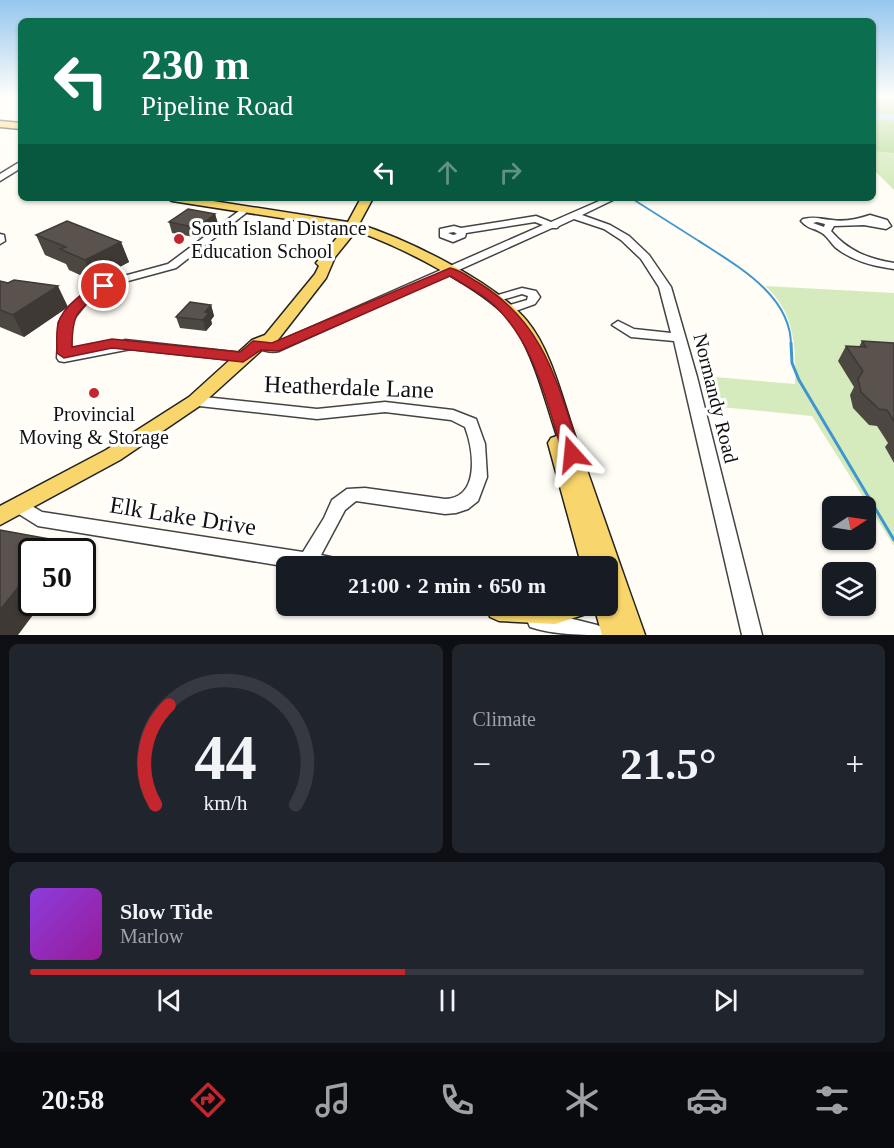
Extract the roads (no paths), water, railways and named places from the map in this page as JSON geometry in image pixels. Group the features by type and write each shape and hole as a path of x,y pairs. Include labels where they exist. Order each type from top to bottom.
{"main road":[{"path":"189,201 352,228 380,235 501,304 532,343 542,364 632,635"},
{"path":"0,516 113,455 195,401 258,344 271,338 321,275 329,258 352,228 366,201"},
{"path":"352,228 447,273 492,304 525,344 555,431 591,556"},
{"path":"341,242 377,239"},
{"path":"609,616 615,635"}],"street":[{"path":"0,178 18,167"},
{"path":"258,344 274,348 607,201"},
{"path":"243,357 130,345 64,355 65,322 84,299 113,282 172,266 244,211"},
{"name":"Normandy Road","path":"575,216 617,232 645,257 665,287 690,377 752,635"},
{"path":"461,231 536,219 554,226"},
{"path":"866,222 829,227 850,254 873,263 894,266"},
{"path":"618,325 626,337 678,337"},
{"name":"Heatherdale Lane","path":"195,401 318,414 385,407 453,415 471,423 476,434 480,472 473,493 467,502 449,506 353,494 338,505 332,522 311,556"},
{"name":"Elk Lake Drive","path":"20,506 38,519 276,556"},
{"path":"528,616 597,635"}],"waterway":[{"path":"636,201 702,243"},
{"path":"702,243 745,272 772,297 789,327 791,345"},
{"path":"791,343 792,363 799,380 894,540"}],"place":[{"name":"South Island Distance Education School","path":"179,239"},
{"name":"Provincial Moving & Storage","path":"94,393"}]}
